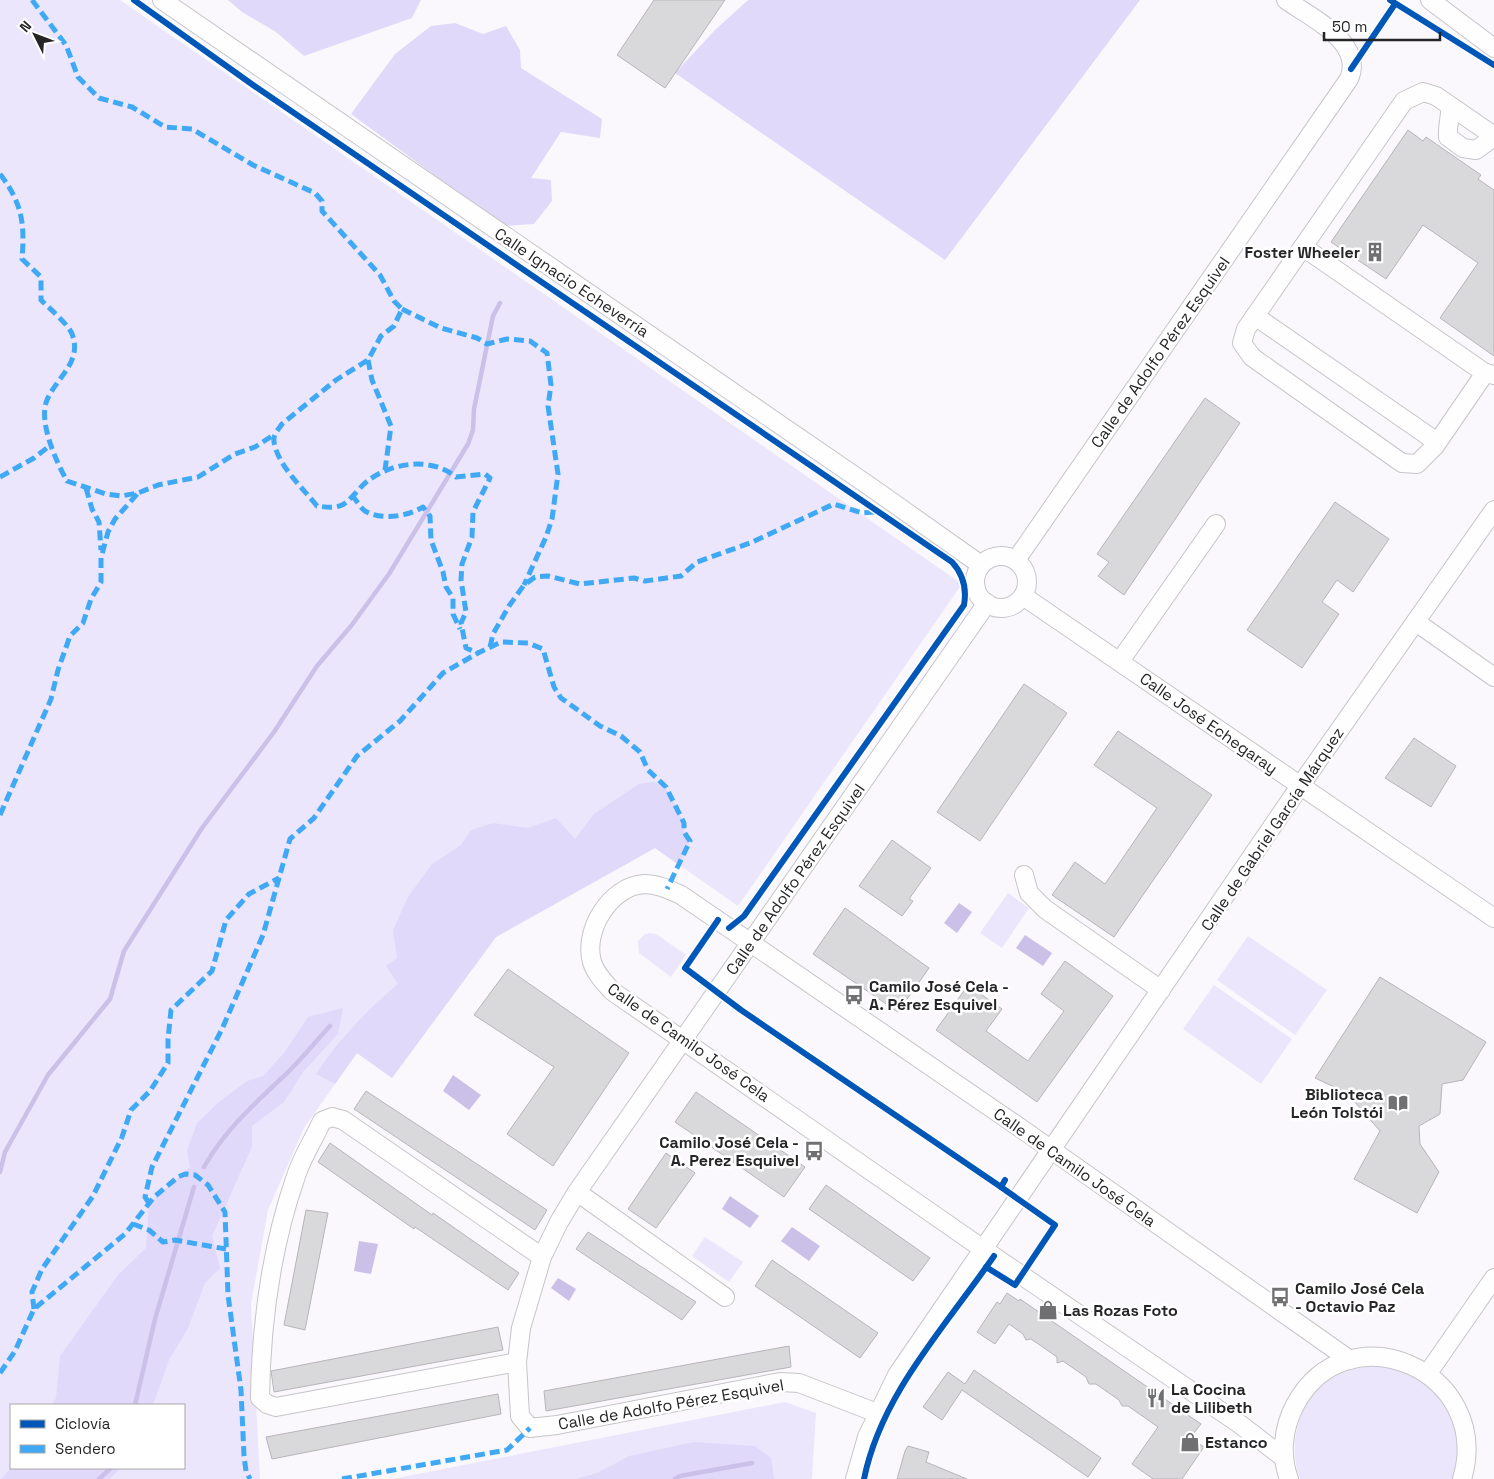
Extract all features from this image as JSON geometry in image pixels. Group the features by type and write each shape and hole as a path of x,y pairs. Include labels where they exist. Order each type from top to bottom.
{"street":[{"name":"Calle Ignacio Echeverría","path":"162,0 981,565"},
{"name":"Calle de Adolfo Pérez Esquivel","path":"1016,560 1347,84 1352,59 1347,48 1333,33 1286,0"},
{"path":"1420,0 1452,17"},
{"path":"1430,0 1494,48"},
{"path":"1303,247 1489,374 1437,442 1417,464 1402,463 1252,357 1242,343 1246,329 1404,101 1423,92 1436,96 1494,136 1476,150 1463,148 1448,136 1448,126 1451,119 1450,106"},
{"path":"1255,316 1437,442"},
{"name":"Calle de Gabriel García Márquez","path":"855,1479 867,1437 897,1375 1300,786 1494,510"},
{"path":"1120,661 1216,524"},
{"path":"1003,555 1016,560 1024,568 1027,576 1027,588 1023,596 1010,607 997,608 987,603 980,597 975,585 977,572 981,565 995,556 1003,555"},
{"name":"Calle José Echegaray","path":"1023,596 1494,918"},
{"name":"Calle de Adolfo Pérez Esquivel","path":"877,1414 799,1383 780,1382 557,1425 530,1428 520,1416 517,1362 521,1328 542,1256 577,1192 987,603"},
{"path":"1416,622 1494,677"},
{"path":"1024,875 1029,893 1046,909 1161,990"},
{"name":"Calle de Camilo José Cela","path":"1284,1458 1241,1425 983,1249 612,990 601,978 592,963 590,937 597,919 610,903 627,891 644,884 660,886 681,895 1052,1150 1350,1360"},
{"path":"517,1362 276,1407 267,1404 260,1398 260,1351 265,1301 275,1251 296,1175 322,1121 332,1117 343,1120 542,1256"},
{"path":"577,1192 725,1297"},
{"path":"1428,1373 1494,1278"},
{"path":"1289,1479 1284,1458 1284,1436 1300,1396 1322,1374 1350,1360 1370,1356 1391,1358 1410,1363 1428,1373 1442,1384 1457,1405 1466,1429 1476,1479"},
{"path":"1462,1479 1466,1468 1468,1446"}],"shaded area":[{"path":"0,0 120,0 962,584 738,906 655,848 496,937 392,1078 357,1053 304,1128 268,1210 251,1304 260,1479 0,1479"},
{"path":"228,0 421,0 412,18 304,56 276,32 242,12"},
{"path":"748,0 1140,0 945,260 675,73 715,30"},
{"path":"455,23 483,34 506,26 520,50 521,68 602,119 600,138 561,132 531,178 551,180 552,201 534,224 504,226 351,114 395,54 431,26"},
{"path":"654,782 666,787 684,823 684,832 690,841 679,865 655,848 496,937 392,1078 357,1053 335,1084 316,1074 354,1026 398,984 386,966 397,958 393,930 408,897 432,864 461,845 471,830 493,823 528,828 556,818 575,839 594,814 639,784"},
{"path":"1008,893 1029,908 1002,948 980,933"},
{"path":"959,903 972,912 957,933 944,923"},
{"path":"645,934 656,934 686,955 671,977 639,953 638,941"},
{"path":"1025,935 1052,953 1043,966 1016,948"},
{"path":"1248,936 1327,990 1295,1035 1217,980"},
{"path":"1214,985 1292,1039 1261,1084 1183,1029"},
{"path":"343,1008 338,1034 303,1072 284,1102 252,1126 252,1147 212,1236 220,1268 205,1283 188,1328 169,1360 153,1404 53,1404 56,1398 60,1356 118,1275 146,1248 149,1203 190,1167 187,1150 197,1123 219,1102 247,1081 263,1076 284,1053 308,1017"},
{"path":"453,1075 481,1095 469,1110 443,1091"},
{"path":"730,1196 759,1216 750,1228 722,1209"},
{"path":"792,1227 820,1246 809,1261 781,1241"},
{"path":"705,1237 743,1262 729,1282 692,1256"},
{"path":"359,1241 378,1244 371,1274 354,1271"},
{"path":"558,1278 576,1289 569,1301 551,1288"},
{"path":"1379,1365 1399,1369 1415,1377 1434,1389 1444,1401 1454,1422 1459,1445 1456,1468 1452,1479 1300,1479 1296,1464 1296,1435 1299,1420 1314,1394 1337,1375 1358,1368"},
{"path":"785,1402 816,1413 812,1479 392,1479"},
{"path":"694,1442 755,1446 771,1458 774,1479 576,1479 597,1473 629,1456"},
{"path":"10,1469 119,1469 110,1479 1,1479"}],"building":[{"path":"654,0 725,0 665,88 617,55"},
{"name":"Foster Wheeler","path":"1408,130 1423,141 1426,137 1481,175 1478,179 1494,190 1494,356 1440,318 1478,263 1423,225 1386,279 1331,242"},
{"path":"1205,398 1240,423 1124,595 1098,576 1109,562 1097,554"},
{"path":"1335,502 1389,539 1353,592 1337,580 1322,602 1339,614 1302,668 1247,630"},
{"path":"1024,684 1067,713 980,841 937,812"},
{"path":"1118,731 1212,795 1114,937 1052,895 1075,862 1105,884 1157,808 1094,765"},
{"path":"1414,738 1456,766 1431,807 1385,778"},
{"path":"892,840 931,868 909,899 913,901 902,916 859,886"},
{"path":"845,908 929,968 898,1012 813,954"},
{"path":"1065,961 1113,996 1037,1102 936,1030 968,985 1002,1009 986,1031 1028,1061 1064,1011 1041,994"},
{"path":"508,969 629,1053 553,1166 507,1134 554,1067 474,1015"},
{"name":"Biblioteca León Tolstói","path":"1380,977 1486,1042 1463,1080 1442,1084 1440,1114 1419,1126 1420,1144 1439,1172 1417,1213 1354,1179 1380,1131 1347,1093 1315,1078"},
{"path":"366,1091 547,1210 535,1230 354,1109"},
{"path":"696,1092 805,1167 784,1197 675,1122"},
{"path":"330,1143 432,1215 433,1213 519,1273 508,1290 415,1227 414,1229 318,1162"},
{"path":"666,1153 695,1173 656,1228 628,1209"},
{"path":"826,1185 930,1258 913,1281 809,1209"},
{"path":"306,1210 328,1213 305,1330 284,1325"},
{"path":"588,1232 696,1302 682,1320 576,1249"},
{"path":"772,1260 878,1333 860,1358 755,1286"},
{"path":"1007,1293 1019,1301 1020,1299 1201,1424 1190,1438 1204,1447 1182,1479 1153,1479 1132,1464 1158,1427 1128,1406 1122,1406 1119,1400 1096,1384 1089,1384 1086,1377 1063,1361 1057,1363 1057,1357 1031,1339 1026,1340 1023,1334 1009,1324 995,1344 977,1332 997,1302 1000,1304"},
{"path":"498,1327 503,1350 274,1392 271,1371"},
{"path":"789,1346 791,1367 546,1411 544,1391"},
{"path":"974,1370 1101,1458 1088,1477 962,1390 942,1420 923,1407 948,1372 965,1384"},
{"path":"498,1394 501,1414 272,1459 266,1437"},
{"path":"908,1446 929,1452 926,1462 967,1479 897,1479"}],"waterway":[{"path":"0,1172 5,1152 48,1075 110,999 124,951 202,828 274,732 317,666 351,626 389,574 468,444 473,430 474,409 493,316 500,303"},
{"path":"204,1167 231,1129 291,1069 330,1026"},
{"path":"135,1404 155,1319 194,1187"},
{"path":"675,1479 680,1476 752,1463"},
{"path":"99,1479 110,1469"}],"marked path":[{"path":"32,0 66,45 78,77 99,98 132,107 165,127 192,129 253,165 315,193 322,201 322,211 380,275 394,301 402,309 394,326 381,336 368,360 336,380 282,424 275,434 276,451 280,460 317,506 341,506 363,485 379,474 389,469 412,464 436,467 456,477 485,474 490,478 473,512 472,537 462,564 461,580 466,612 461,623 466,648 478,653"},
{"path":"0,174 13,194 20,214 23,235 22,259 41,277 41,300 67,326 72,334 74,353 67,369 51,392 45,409 46,430 49,441 67,481 106,494 121,496 138,493 158,485 198,477 235,454 255,447 275,434"},
{"path":"402,309 441,328 477,338 487,344 507,339 530,341 547,353 551,385 548,406 558,474 552,519 546,537 524,585"},
{"path":"368,360 372,380 391,426 385,470"},
{"path":"0,477 34,458 52,444"},
{"path":"86,488 92,509 99,522 101,550"},
{"path":"0,815 51,699 58,670 70,636 83,623 91,599 101,582 101,558 108,532 115,519 138,493"},
{"path":"352,495 365,511 379,516 403,515 423,507 430,516 431,540 443,572 446,587 453,598 453,614 460,629"},
{"path":"490,647 493,634 509,606 524,585 535,577 548,576 580,584 634,578 645,581 681,576 697,562 750,543 834,504 862,513 876,512"},
{"path":"149,1203 145,1197 152,1167 222,1029 263,935 290,839 314,818 357,756 400,721 443,673 501,642 528,643 543,649 554,687 561,698 600,726 621,736 640,752 648,770 666,787 684,823 684,832 690,841 667,889"},
{"path":"34,1309 32,1292 42,1269 93,1196 122,1137 131,1110 150,1091 168,1063 171,1010 212,971 226,920 249,894 279,878"},
{"path":"0,1373 15,1351 34,1309 125,1234 154,1197 178,1177 185,1174 195,1175 208,1185 225,1212 228,1295 241,1390 244,1456 246,1471 250,1479"},
{"path":"133,1224 149,1230 163,1242 175,1240 226,1249"},
{"path":"342,1479 507,1450 530,1428"}],"cycle path":[{"path":"134,0 253,85 952,562 959,571 965,593 964,605 744,916 729,928"},
{"path":"1390,0 1494,65"},
{"path":"1351,69 1395,4"},
{"path":"718,920 685,968 741,1010 1001,1187 1005,1180"},
{"path":"986,1267 1015,1285 1055,1225 1001,1187"},
{"path":"864,1479 872,1448 900,1390 917,1362 994,1256"}],"place":[{"name":"Foster Wheeler","path":"1375,252"},
{"name":"Camilo José Cela - A. Pérez Esquivel","path":"854,995"},
{"name":"Biblioteca León Tolstói","path":"1398,1103"},
{"name":"Camilo José Cela - A. Perez Esquivel","path":"814,1151"},
{"name":"Camilo José Cela - Octavio Paz","path":"1280,1297"},
{"name":"Las Rozas Foto","path":"1048,1310"},
{"name":"La Cocina de Lilibeth","path":"1156,1398"},
{"name":"Estanco","path":"1190,1442"}]}
